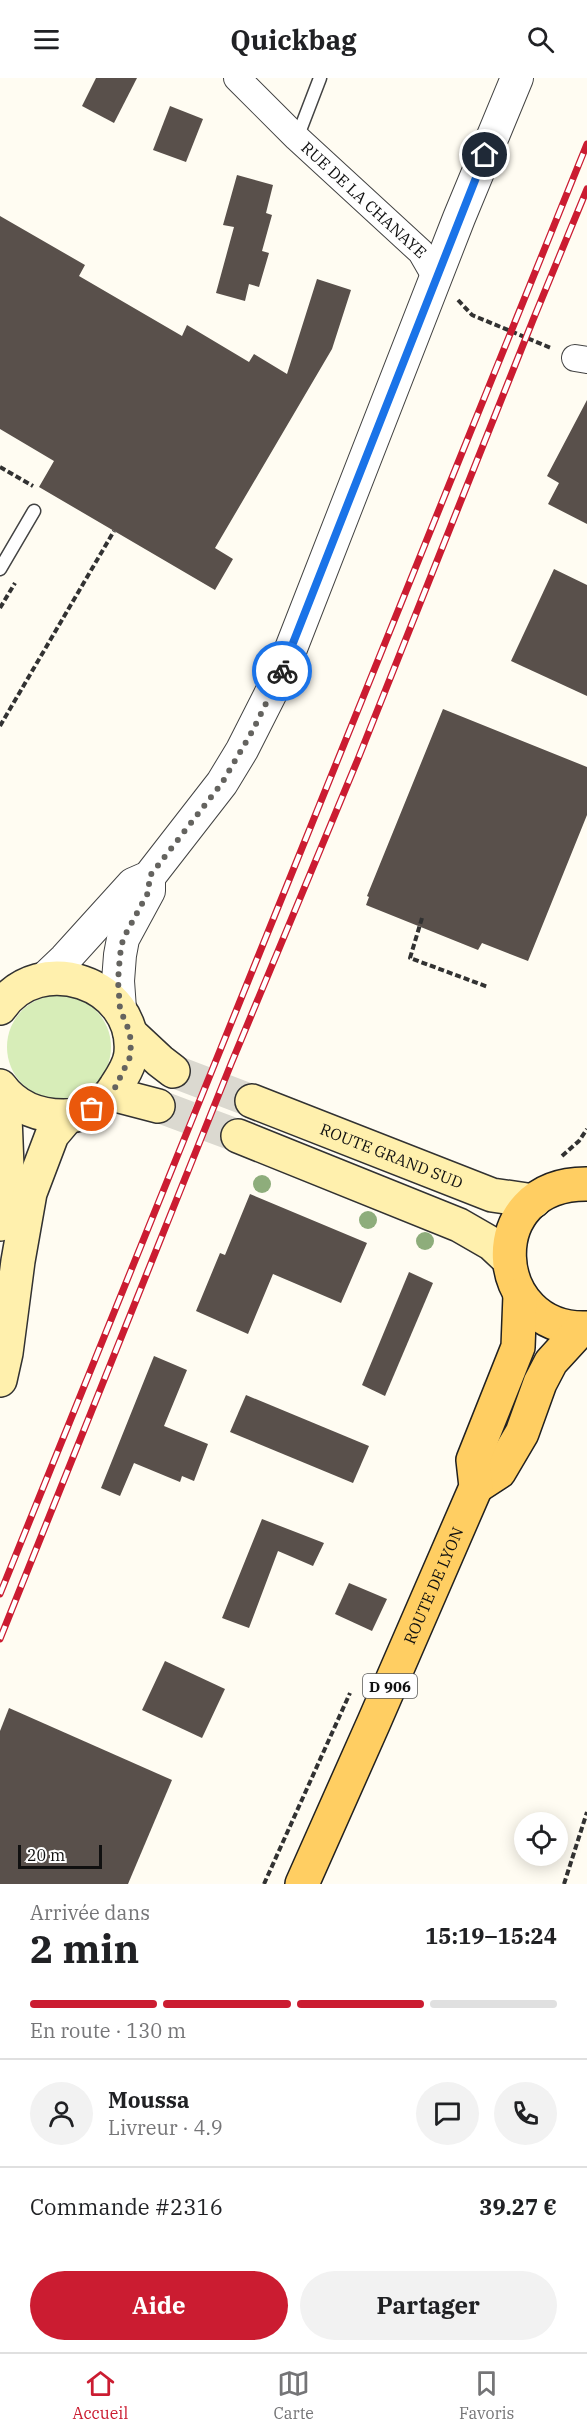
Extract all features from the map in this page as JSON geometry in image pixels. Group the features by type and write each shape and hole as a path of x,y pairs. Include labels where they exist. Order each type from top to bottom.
{"main road":[{"path":"2,1001 17,990 45,978 60,977 89,985 109,998 125,1021 160,1061 173,1071"},
{"path":"2,1089 15,1102 36,1112 68,1116 92,1109 112,1094 131,1055 125,1021"},
{"path":"0,1224 6,1167 2,1089"},
{"path":"112,1094 158,1106"},
{"name":"ROUTE GRAND SUD","path":"252,1101 492,1195 534,1201"},
{"path":"0,1380 30,1193 52,1135 68,1116"},
{"path":"238,1137 459,1225 492,1244 508,1259"},
{"path":"476,1487 499,1472 522,1433 540,1383 552,1362 584,1328 546,1319 520,1295 508,1259 509,1241 523,1211 549,1192 583,1178"},
{"name":"ROUTE DE LYON","path":"302,1884 476,1487 473,1460 518,1347 520,1295"}],"street":[{"name":"RUE DE LA CHANAYE","path":"237,78 297,138 421,252 436,278"},
{"path":"45,978 133,884 149,877 222,783 264,710 283,669 517,78"},
{"path":"125,1021 118,981 120,955 123,939 149,891 149,877"}],"lane":[{"path":"297,138 320,78"},
{"path":"0,568 34,511"}],"path":[{"path":"436,278 472,315 581,359"},
{"path":"0,467 33,486"},
{"path":"0,726 114,531"},
{"path":"422,918 410,958 488,987"},
{"path":"264,1884 354,1684"},
{"path":"564,1884 587,1812"}],"green space":[{"path":"59,995 79,999 96,1010 107,1027 111,1047 107,1067 96,1084 79,1095 59,1099 39,1095 22,1084 11,1067 7,1047 11,1027 22,1010 39,999"}],"building":[{"path":"96,78 137,78 114,123 82,106"},
{"path":"170,106 203,119 186,162 153,150"},
{"path":"237,175 273,185 266,213 272,215 262,251 269,253 259,287 249,284 245,301 216,293 234,227 223,225"},
{"path":"0,216 85,265 79,276 182,336 187,325 249,362 254,354 287,374 317,279 351,290 332,349 215,548 233,559 215,590 39,487 54,461 0,429"},
{"path":"587,400 587,524 548,504 559,483 547,476"},
{"path":"554,569 587,585 587,696 511,661"},
{"path":"443,709 587,767 587,815 528,961 482,943 478,950 366,905 369,897 367,896"},
{"path":"250,1194 367,1243 341,1303 273,1274 248,1334 196,1311 220,1253 225,1255"},
{"path":"409,1272 433,1283 385,1396 362,1385"},
{"path":"154,1356 187,1370 164,1426 208,1444 194,1481 182,1476 180,1482 134,1463 120,1496 101,1488"},
{"path":"246,1395 369,1446 353,1483 230,1432"},
{"path":"262,1519 324,1543 313,1566 278,1551 249,1628 222,1618"},
{"path":"349,1583 387,1599 372,1631 335,1614"},
{"path":"165,1661 225,1689 202,1738 142,1710"},
{"path":"9,1708 172,1780 128,1884 0,1884 0,1731"}],"tunnel":[{"path":"173,1071 252,1101"},
{"path":"158,1106 238,1136"}],"railway":[{"path":"0,1594 587,144"},
{"path":"0,1639 587,189"}],"way so far":[{"path":"92,1109 112,1094 131,1055 128,1024 120,1009 118,970 123,939 149,891 149,877 222,783 264,710 282,671"}],"route":[{"path":"282,671 485,155"}]}
